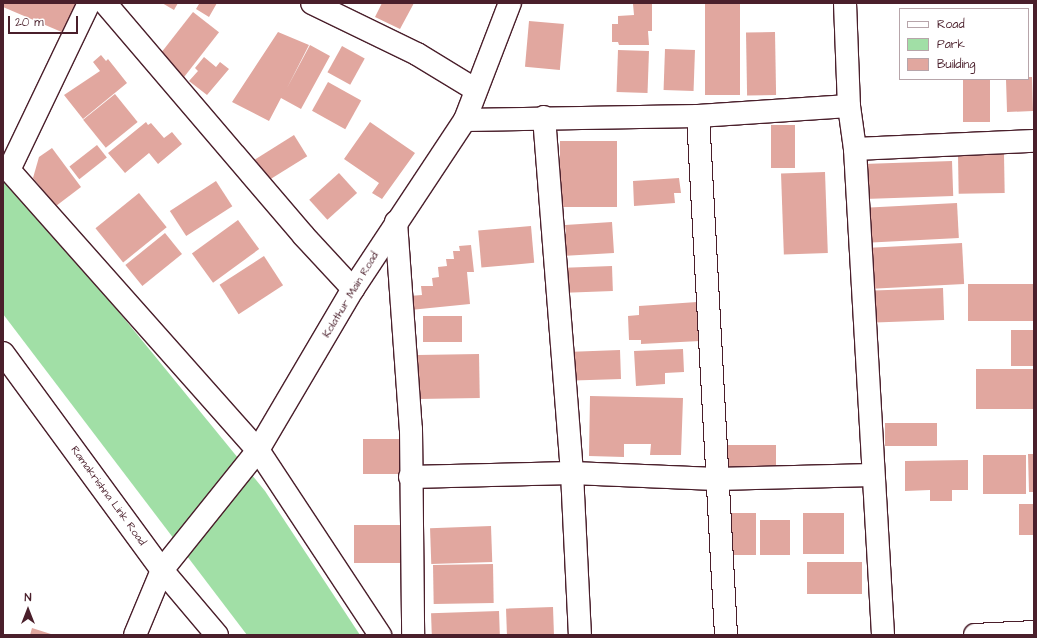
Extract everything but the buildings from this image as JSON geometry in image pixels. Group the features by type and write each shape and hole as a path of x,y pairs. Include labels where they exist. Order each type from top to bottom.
{"street":[{"path":"89,3 6,166 258,450 380,635"},
{"path":"105,3 304,236 353,289"},
{"path":"312,3 416,54 476,90"},
{"name":"Kolathur Main Road","path":"135,635 162,570 258,450 353,289 465,120 510,3"},
{"path":"845,3 849,106 855,148 883,635"},
{"path":"465,120 544,117 698,116 849,106"},
{"path":"698,116 716,480 726,635"},
{"path":"544,117 572,473 580,635"},
{"path":"855,148 1034,141"},
{"path":"396,222 411,429 410,477 413,635"},
{"name":"Ramakrishna Link Road","path":"3,353 162,570 217,635"},
{"path":"410,477 572,473 716,480 873,475"},
{"path":"975,635 1034,632"}],"green space":[{"path":"3,170 265,491 360,635 247,635 3,314"}]}
